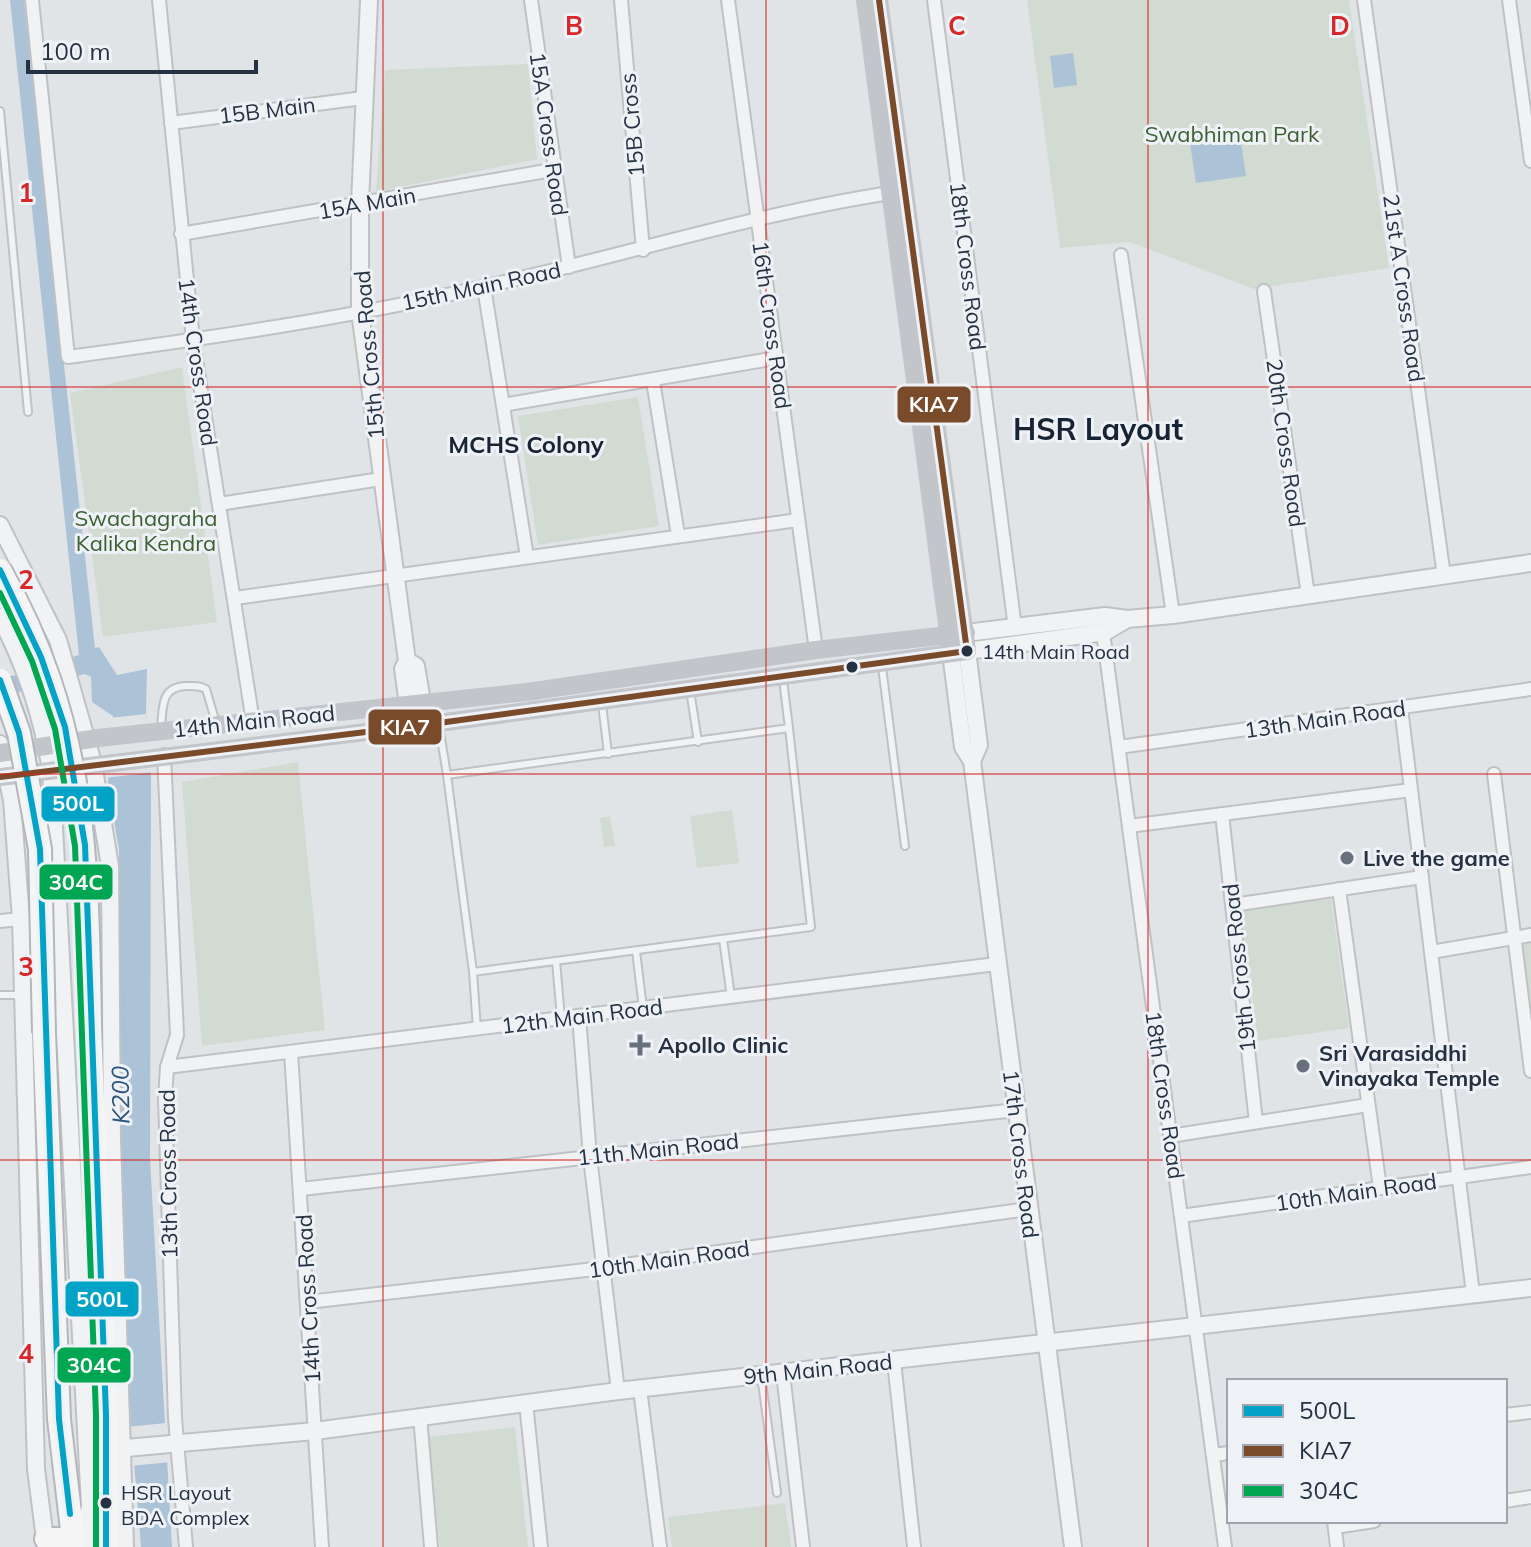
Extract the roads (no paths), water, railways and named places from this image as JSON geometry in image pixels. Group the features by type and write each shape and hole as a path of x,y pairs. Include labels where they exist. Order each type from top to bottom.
{"highway":[{"path":"0,570 41,657 65,727 85,845 106,1415 118,1449 106,1547"},
{"path":"0,680 19,733 40,849 33,1035 59,1419 76,1544 46,1543"}],"main road":[{"name":"17th Cross Road","path":"865,0 890,193 958,643"},
{"name":"17th Cross Road","path":"879,0 958,643"},
{"name":"14th Main Road","path":"1,750 415,705 816,650 958,643"},
{"name":"14th Main Road","path":"4,776 602,701 881,662 958,643"}],"street":[{"name":"15th Main Road","path":"32,0 68,357 360,312 484,287 758,221 890,193"},
{"name":"14th Cross Road","path":"159,0 193,340 253,722"},
{"name":"15th Cross Road","path":"369,0 363,98 360,312 407,661 416,666 415,705 425,725"},
{"name":"15A Cross Road","path":"531,0 552,170 569,267"},
{"name":"15B Cross","path":"621,0 643,250"},
{"name":"16th Cross Road","path":"728,0 816,650"},
{"name":"18th Cross Road","path":"934,0 1015,628"},
{"name":"21st A Cross Road","path":"1364,0 1444,576"},
{"path":"1509,0 1531,161"},
{"name":"15B Main","path":"171,123 363,98"},
{"name":"15A Main","path":"181,234 552,170"},
{"path":"1121,255 1173,615"},
{"path":"484,287 527,557"},
{"name":"20th Cross Road","path":"1264,291 1308,595"},
{"path":"503,405 776,358"},
{"path":"653,381 678,535"},
{"path":"219,504 381,479"},
{"path":"235,598 798,520"},
{"path":"0,525 58,640 92,738 110,866 118,1449 125,1547"},
{"name":"14th Main Road","path":"958,643 1015,628 1105,616 1127,619 1173,615 1531,563"},
{"path":"0,617 29,679 51,770 90,1506 76,1544"},
{"name":"14th Main Road","path":"958,643 1104,637 1127,619"},
{"name":"18th Cross Road","path":"1104,637 1225,1547"},
{"name":"17th Cross Road","path":"958,643 979,745 972,761 1073,1547"},
{"name":"13th Main Road","path":"1119,747 1531,689"},
{"path":"1401,708 1473,1294"},
{"path":"1,750 21,919 21,995 33,1035 36,1469 46,1543"},
{"name":"13th Cross Road","path":"158,756 177,1035 167,1067 165,1115 173,1443 186,1547"},
{"path":"1494,774 1531,1071"},
{"path":"1129,826 1411,790"},
{"name":"19th Cross Road","path":"1222,814 1256,1122"},
{"path":"1233,905 1422,877"},
{"path":"1339,889 1380,1188"},
{"path":"0,921 21,919"},
{"path":"1431,952 1531,935"},
{"name":"12th Main Road","path":"167,1067 996,964"},
{"path":"579,1016 590,1157 618,1391"},
{"name":"14th Cross Road","path":"291,1052 322,1547"},
{"path":"1170,1136 1368,1105"},
{"name":"11th Main Road","path":"301,1189 1016,1110"},
{"name":"10th Main Road","path":"1181,1216 1531,1167"},
{"name":"10th Main Road","path":"308,1302 603,1268 1028,1209"},
{"name":"9th Main Road","path":"118,1449 315,1431 618,1391 1531,1288"},
{"path":"894,1361 914,1547"},
{"path":"783,1373 803,1547"},
{"path":"640,1389 660,1547"},
{"path":"526,1403 541,1547"},
{"path":"1507,1415 1531,1412"},
{"path":"420,1416 431,1547"},
{"path":"1213,1455 1227,1453"},
{"path":"1507,1501 1531,1497"},
{"path":"1334,1524 1337,1547"}],"lane":[{"path":"0,111 28,412"},
{"path":"881,662 905,846"},
{"path":"473,972 811,927 782,674"},
{"path":"155,731 167,692 174,687 199,685 206,689 216,725"},
{"path":"690,687 698,742"},
{"path":"602,701 608,754"},
{"path":"425,725 447,775 473,972 477,1029"},
{"path":"447,775 789,728"},
{"path":"723,939 731,997"},
{"path":"636,951 643,1008"},
{"path":"556,961 561,1018"},
{"path":"0,995 21,995"},
{"path":"761,1375 777,1493"}],"water":[{"name":"K200","path":"10,0 24,0 95,648 99,647 117,675 147,669 146,711 151,777 150,1159 172,1547 141,1547 131,1425 118,1164 119,850 108,784 113,716 92,702 91,677 85,674 0,697 0,680 79,655"},
{"path":"1073,53 1077,85 1054,88 1050,56"},
{"path":"1239,129 1246,176 1196,183 1189,136"}],"place":[{"name":"14th Main Road","path":"967,651"},
{"name":"Live the game","path":"1347,858"},
{"name":"Apollo Clinic","path":"640,1045"},
{"name":"Sri Varasiddhi Vinayaka Temple","path":"1303,1066"},
{"name":"HSR Layout BDA Complex","path":"106,1503"}],"district":[{"name":"HSR Layout","path":"1098,429"},
{"name":"MCHS Colony","path":"526,444"}],"park label":[{"name":"Swabhiman Park","path":"1232,134"},
{"name":"Swachagraha Kalika Kendra","path":"146,530"}]}
